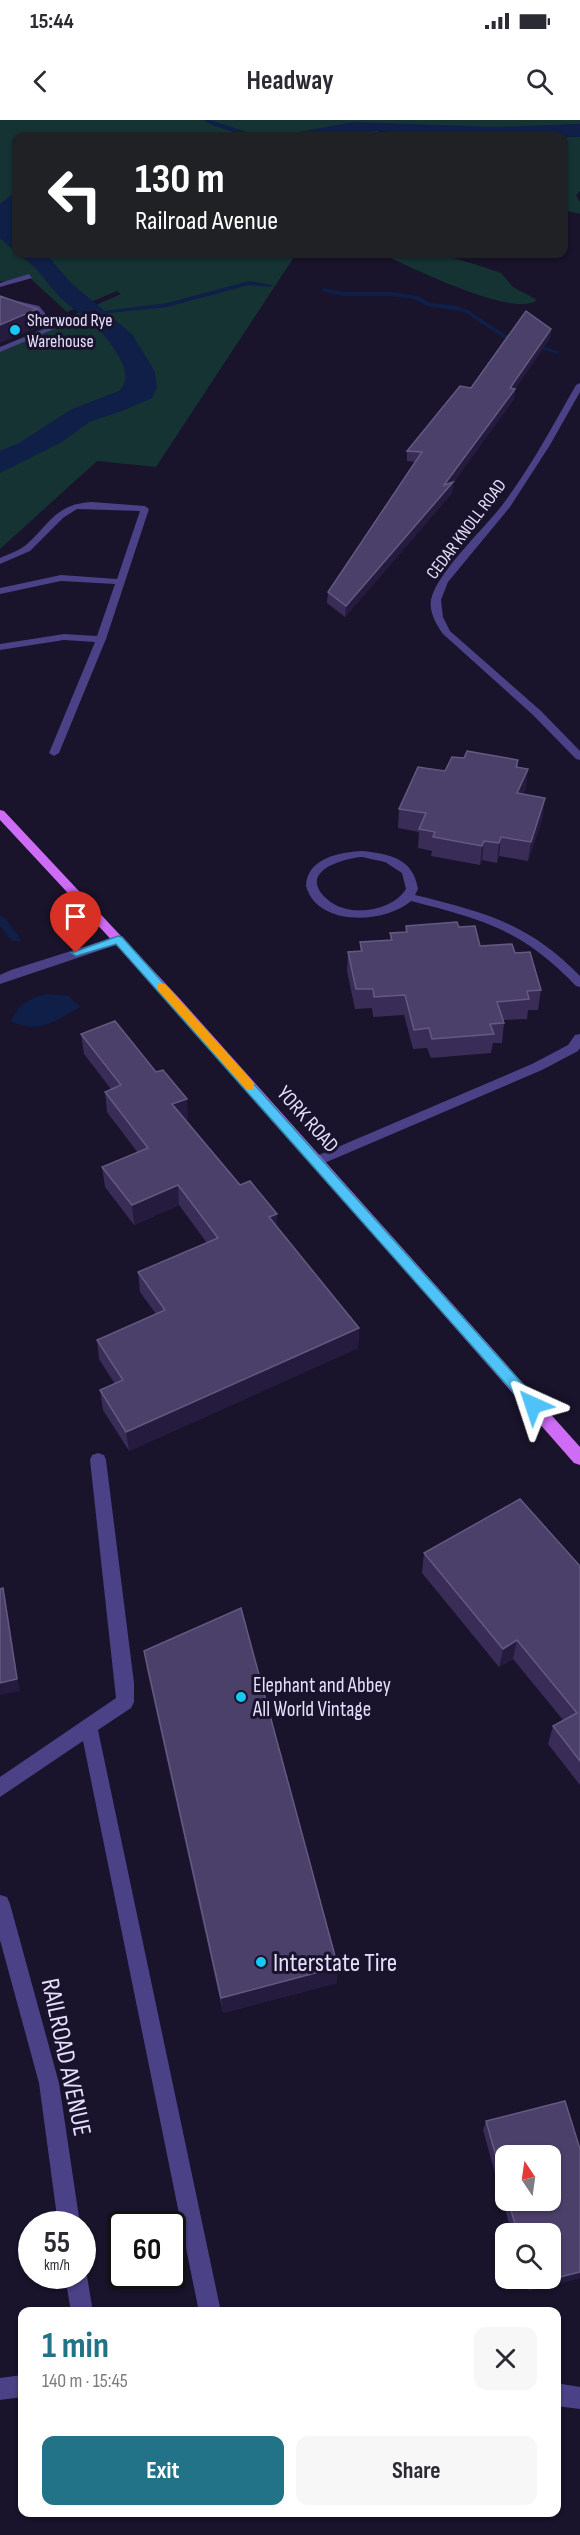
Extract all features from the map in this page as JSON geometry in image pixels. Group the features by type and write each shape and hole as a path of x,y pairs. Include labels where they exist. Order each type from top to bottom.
{"main road":[{"name":"YORK ROAD","path":"0,813 118,940 580,1457"}],"street":[{"path":"0,285 29,276"},
{"path":"0,299 36,308 51,325 50,328 0,350"},
{"name":"CEDAR KNOLL ROAD","path":"580,385 577,396 507,505 444,581 436,600 438,617 446,632 537,713 580,757"},
{"path":"0,561 27,549 60,516 75,506 145,509 101,639 54,753"},
{"path":"0,591 61,578 120,582"},
{"path":"0,648 64,638 101,639"},
{"path":"346,855 378,856 403,868 411,877 412,887 409,897 386,911 353,914 324,904 315,895 311,885 313,876 320,867 331,860 346,855"},
{"path":"409,897 489,918 528,939 560,961 580,982"},
{"path":"0,980 15,973 118,940"},
{"path":"317,1161 537,1067 573,1048 580,1038"},
{"path":"0,1788 125,1702 125,1683 98,1460"},
{"path":"89,1728 209,2307"},
{"name":"RAILROAD AVENUE","path":"0,1904 49,2083 67,2211"},
{"path":"78,2289 81,2307"},
{"path":"0,2389 18,2387"},
{"path":"561,2395 580,2398"}],"green space":[{"path":"0,120 580,120 580,124 458,130 385,123 378,132 12,132 12,258 293,258 156,467 97,461 0,549 0,347 121,294 117,291 67,312 30,278 15,283 0,281"},
{"path":"568,137 580,137 580,191 576,195 580,202 580,214 568,211"},
{"path":"391,258 453,258 471,263 501,273 513,287 537,300 525,304 507,303 437,279"}],"water":[{"path":"353,122 498,127 580,124 580,137 568,137 568,132 299,132"},
{"path":"12,194 12,248 0,238 0,204"},
{"path":"24,258 49,258 71,283 132,334 155,372 157,388 152,398 89,422 62,442 0,473 0,451 19,443 72,409 119,391 124,384 124,369 111,345 92,323 55,292"},
{"path":"45,994 69,996 80,1007 47,1025 30,1027 11,1021 24,1003"}],"building":[{"path":"0,296 37,309 0,325"},
{"path":"526,311 551,329 510,388 515,389 444,485 453,482 346,606 328,592 422,452 407,451 460,386 471,388"},
{"path":"467,751 518,760 516,767 528,769 517,793 545,798 531,842 501,837 499,843 484,841 482,846 433,837 435,832 419,829 426,813 399,809 418,767 445,771 452,757 464,758"},
{"path":"457,922 459,927 475,926 480,946 512,944 515,953 530,952 541,990 527,991 529,999 497,1002 504,1023 490,1024 494,1034 432,1039 429,1028 414,1030 405,995 374,997 373,989 356,989 348,952 362,951 360,942 392,940 390,933 407,932 406,926"},
{"path":"115,1021 156,1072 163,1070 187,1099 172,1104 240,1185 250,1181 277,1214 269,1217 359,1328 126,1432 100,1390 123,1380 97,1340 165,1310 138,1272 218,1238 178,1185 132,1205 102,1167 148,1148 105,1092 121,1085 81,1034"},
{"path":"520,1499 580,1566 580,1761 553,1726 577,1713 517,1640 503,1649 424,1553"},
{"path":"3,1588 17,1679 0,1683 0,1589"},
{"path":"241,1608 338,1967 221,1998 144,1651"},
{"path":"565,2101 580,2149 580,2272 561,2277 561,2223 515,2223 511,2211 561,2211 561,2145 495,2145 495,2152 486,2121"}],"waterway":[{"path":"206,120 246,132"},
{"path":"91,313 167,305 249,283 270,285"},
{"path":"323,290 343,294 391,294 416,297 429,305 453,307 466,311 504,336 557,352"},
{"path":"0,919 16,939"}],"slow traffic":[{"path":"161,986 250,1086"}],"place":[{"name":"Sherwood Rye Warehouse","path":"15,330"},
{"name":"Elephant and Abbey All World Vintage","path":"241,1697"},
{"name":"Interstate Tire","path":"261,1962"}],"route":[{"path":"76,953 118,940 175,1001 533,1405"}]}
